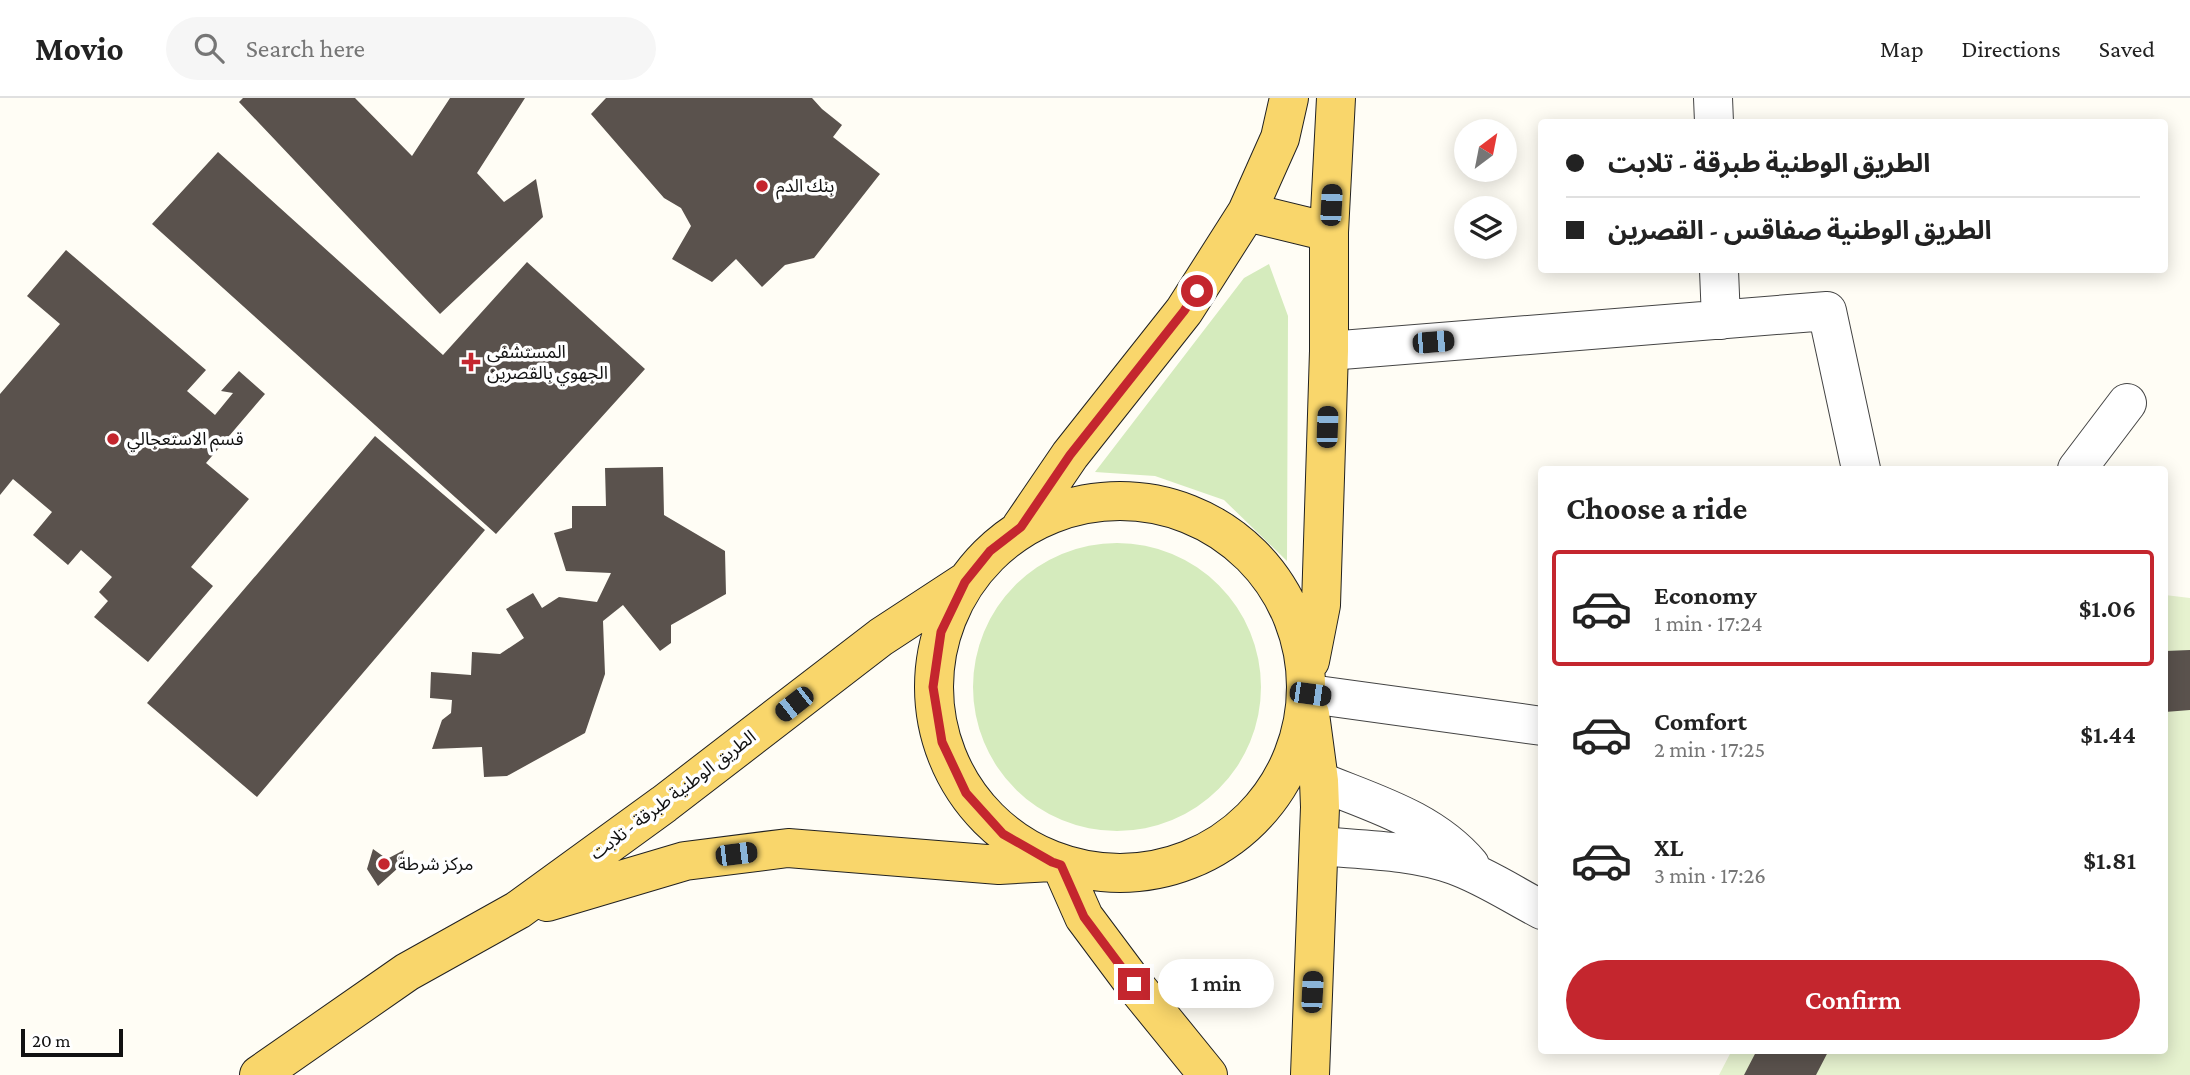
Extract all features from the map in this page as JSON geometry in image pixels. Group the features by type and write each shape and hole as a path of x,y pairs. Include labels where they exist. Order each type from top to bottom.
{"main road":[{"path":"1021,527 1070,455 1184,311 1247,212 1280,138 1289,98"},
{"path":"1310,1075 1319,781 1309,689 1292,608 1255,556 1204,519 1143,501 1080,504 1021,527 990,551 965,582 941,632 933,687 942,742 966,793 1003,834 1056,863 1117,875 1173,868 1220,844 1262,806 1291,758 1309,689 1321,605 1329,351 1329,232 1336,98"},
{"path":"1247,212 1329,232"},
{"name":"الطريق الوطنية طبرقة - تلابت","path":"259,1075 407,972 518,910 664,804 881,637 965,582"},
{"name":"الطريق الوطنية طبرقة - تلابت","path":"518,910 685,861 788,848 999,865 1056,863"},
{"path":"1056,863 1084,917 1208,1075"}],"street":[{"path":"1713,98 1714,119"},
{"path":"1719,273 1721,320"},
{"path":"1329,351 1827,311 1860,466"},
{"path":"2079,466 2127,403"},
{"path":"1309,689 1538,725"},
{"path":"1319,781 1419,823 1460,853 1480,877"},
{"path":"1319,846 1432,858 1457,866 1538,908"}],"green space":[{"path":"1269,264 1288,316 1287,561 1224,500 1155,476 1095,472 1244,278"},
{"path":"1103,543 1131,543 1159,549 1185,560 1209,575 1229,595 1244,619 1255,645 1261,687 1259,715 1244,755 1229,779 1209,799 1185,814 1159,825 1131,831 1103,831 1075,825 1049,814 1025,799 1005,779 990,755 979,729 973,701 973,673 979,645 990,619 1005,595 1025,575 1049,560 1075,549"},
{"path":"2168,595 2190,598 2190,1075 1719,1075 1730,1054 2168,1054"}],"building":[{"path":"243,98 355,98 412,156 450,98 525,98 477,173 504,202 536,179 543,217 440,314 239,102"},
{"name":"بنك الدم","path":"606,98 812,98 842,125 833,137 880,174 814,258 785,265 762,287 736,259 712,282 672,259 691,226 681,208 664,198 591,114"},
{"path":"218,152 443,355 527,262 645,369 496,534 152,224"},
{"name":"قسم الاستعجالي","path":"66,250 206,370 187,391 215,415 233,393 221,391 239,371 265,394 206,463 249,499 191,567 213,586 148,662 94,617 108,601 99,592 112,577 81,550 68,565 33,535 52,512 13,479 0,495 0,394 60,324 27,296"},
{"path":"375,436 485,530 257,797 147,703"},
{"path":"663,467 664,515 725,551 726,594 671,625 671,643 660,651 623,605 603,621 605,674 585,733 507,776 484,777 482,747 432,749 442,720 451,713 452,700 430,698 431,672 471,675 472,652 500,654 524,638 506,609 533,593 542,608 559,597 597,602 611,573 566,571 554,533 572,528 572,506 606,506 605,468"},
{"path":"2190,650 2190,710 2168,712 2168,651"},
{"name":"مركز شرطة","path":"373,849 387,859 404,850 398,868 378,886 367,869"},
{"path":"1755,1054 1827,1054 1816,1075 1744,1075"}],"place":[{"name":"بنك الدم","path":"762,186"},
{"name":"المستشفى الجهوي بالقصرين","path":"471,362"},
{"name":"قسم الاستعجالي","path":"113,439"},
{"name":"مركز شرطة","path":"384,864"}],"route":[{"path":"1134,984 1084,917 1061,865 1003,834 966,793 942,742 933,687 941,632 965,582 990,551 1021,527 1070,455 1197,291"}]}
